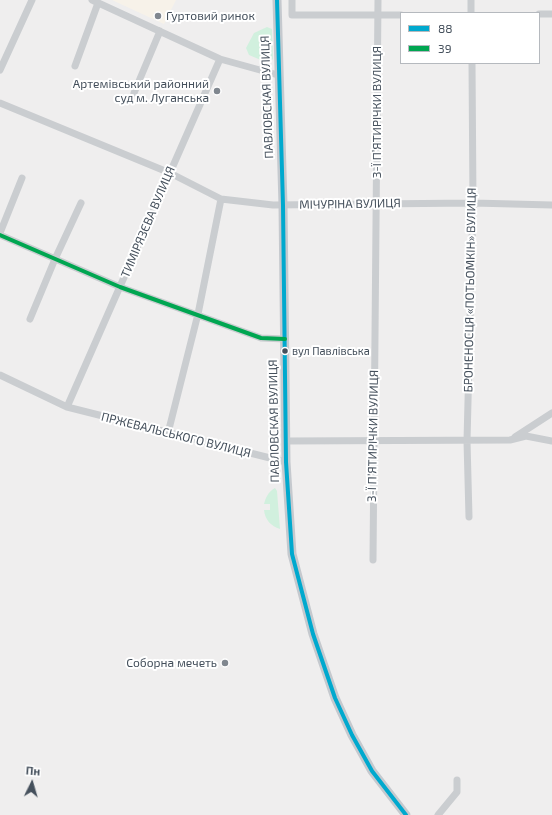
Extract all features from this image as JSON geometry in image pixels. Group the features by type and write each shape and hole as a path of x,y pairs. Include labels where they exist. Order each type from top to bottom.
{"main road":[{"name":"ПАВЛОВСКАЯ ВУЛИЦЯ","path":"277,0 278,76 283,205 286,462 295,569 332,691 352,735 372,771 406,815"}],"street":[{"path":"0,70 32,0"},
{"path":"292,0 292,15 400,15"},
{"name":"3-Ї П’ЯТИРІЧКИ ВУЛИЦЯ","path":"372,560 372,441 377,204 378,0"},
{"path":"471,12 472,0"},
{"path":"75,66 95,1 220,59 278,76"},
{"path":"540,14 552,14"},
{"path":"134,93 160,31"},
{"name":"ТИМІРЯЗЄВА ВУЛИЦЯ","path":"67,407 220,59"},
{"name":"БРОНЕНОСЦЯ «ПОТЬОМКІН» ВУЛИЦЯ","path":"469,517 467,441 473,203 472,64"},
{"name":"МІЧУРІНА ВУЛИЦЯ","path":"0,102 170,173 221,199 283,205 473,203 552,205"},
{"path":"22,178 0,234 120,287 261,338 285,338"},
{"path":"168,433 198,314 221,199"},
{"path":"30,319 54,259 81,203"},
{"name":"ПРЖЕВАЛЬСЬКОГО ВУЛИЦЯ","path":"0,375 67,407 286,462"},
{"path":"510,440 552,413"},
{"path":"286,441 467,441 510,440 526,436 552,442"},
{"path":"438,815 457,792 457,780"}],"shaded area":[{"name":"Гуртовий ринок","path":"112,0 176,0 164,24"}],"green space":[{"path":"267,27 272,29 273,59 268,63 249,55 246,48 254,33"},
{"path":"275,488 277,491 280,529 269,522 264,510 270,510 270,504 264,504 268,495"}],"transit line":[{"name":"88","path":"277,0 283,205 286,462 292,554 313,634 335,698 352,735 372,771 406,815"},
{"name":"39","path":"0,235 120,287 261,338 285,339"}],"place":[{"name":"Гуртовий ринок","path":"158,16"},
{"name":"Артемівський районний суд м. Луганська","path":"217,91"},
{"name":"вул Павлівська","path":"285,351"},
{"name":"Соборна мечеть","path":"225,663"}]}
